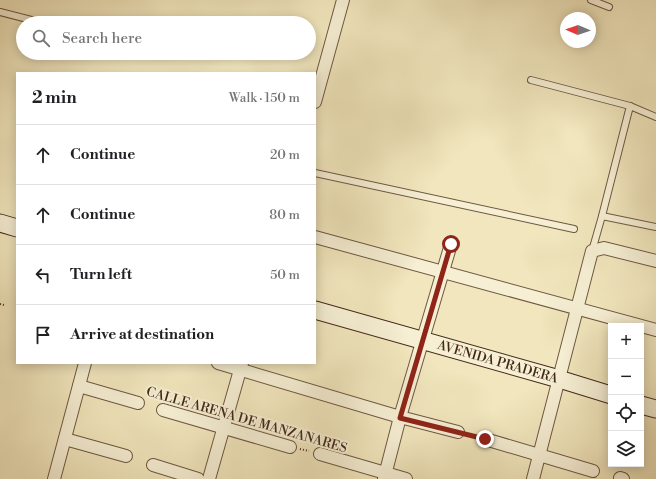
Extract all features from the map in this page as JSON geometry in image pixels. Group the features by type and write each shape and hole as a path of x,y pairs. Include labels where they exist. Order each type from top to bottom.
{"street":[{"path":"316,98 343,0"},
{"path":"0,224 16,228"},
{"path":"316,237 656,330"},
{"path":"384,476 451,244"},
{"path":"533,479 579,308 593,247 604,248 656,261"},
{"name":"AVENIDA PRADERA","path":"316,310 559,378 608,394"},
{"path":"54,479 85,364"},
{"path":"226,364 241,366 400,418 458,432"},
{"path":"209,479 241,366"},
{"name":"CALLE ARENA DE MANZANARES","path":"79,386 138,403"},
{"path":"644,406 656,409"},
{"name":"CALLE ARENA DE MANZANARES","path":"163,410 290,447"},
{"path":"65,439 126,456"},
{"path":"485,439 593,471"},
{"name":"CALLE ARENA DE MANZANARES","path":"320,454 384,476 406,479"},
{"path":"153,465 198,479"}],"lane":[{"path":"591,0 609,7"},
{"path":"0,12 16,16"},
{"path":"531,80 630,106 656,117"},
{"path":"593,247 630,106"},
{"path":"316,173 574,229"},
{"path":"602,216 656,228"}],"path":[{"path":"0,304 4,305"},
{"name":"CALLE ARENA DE MANZANARES","path":"290,447 320,454"}],"route":[{"path":"451,244 400,418 485,439"}]}
